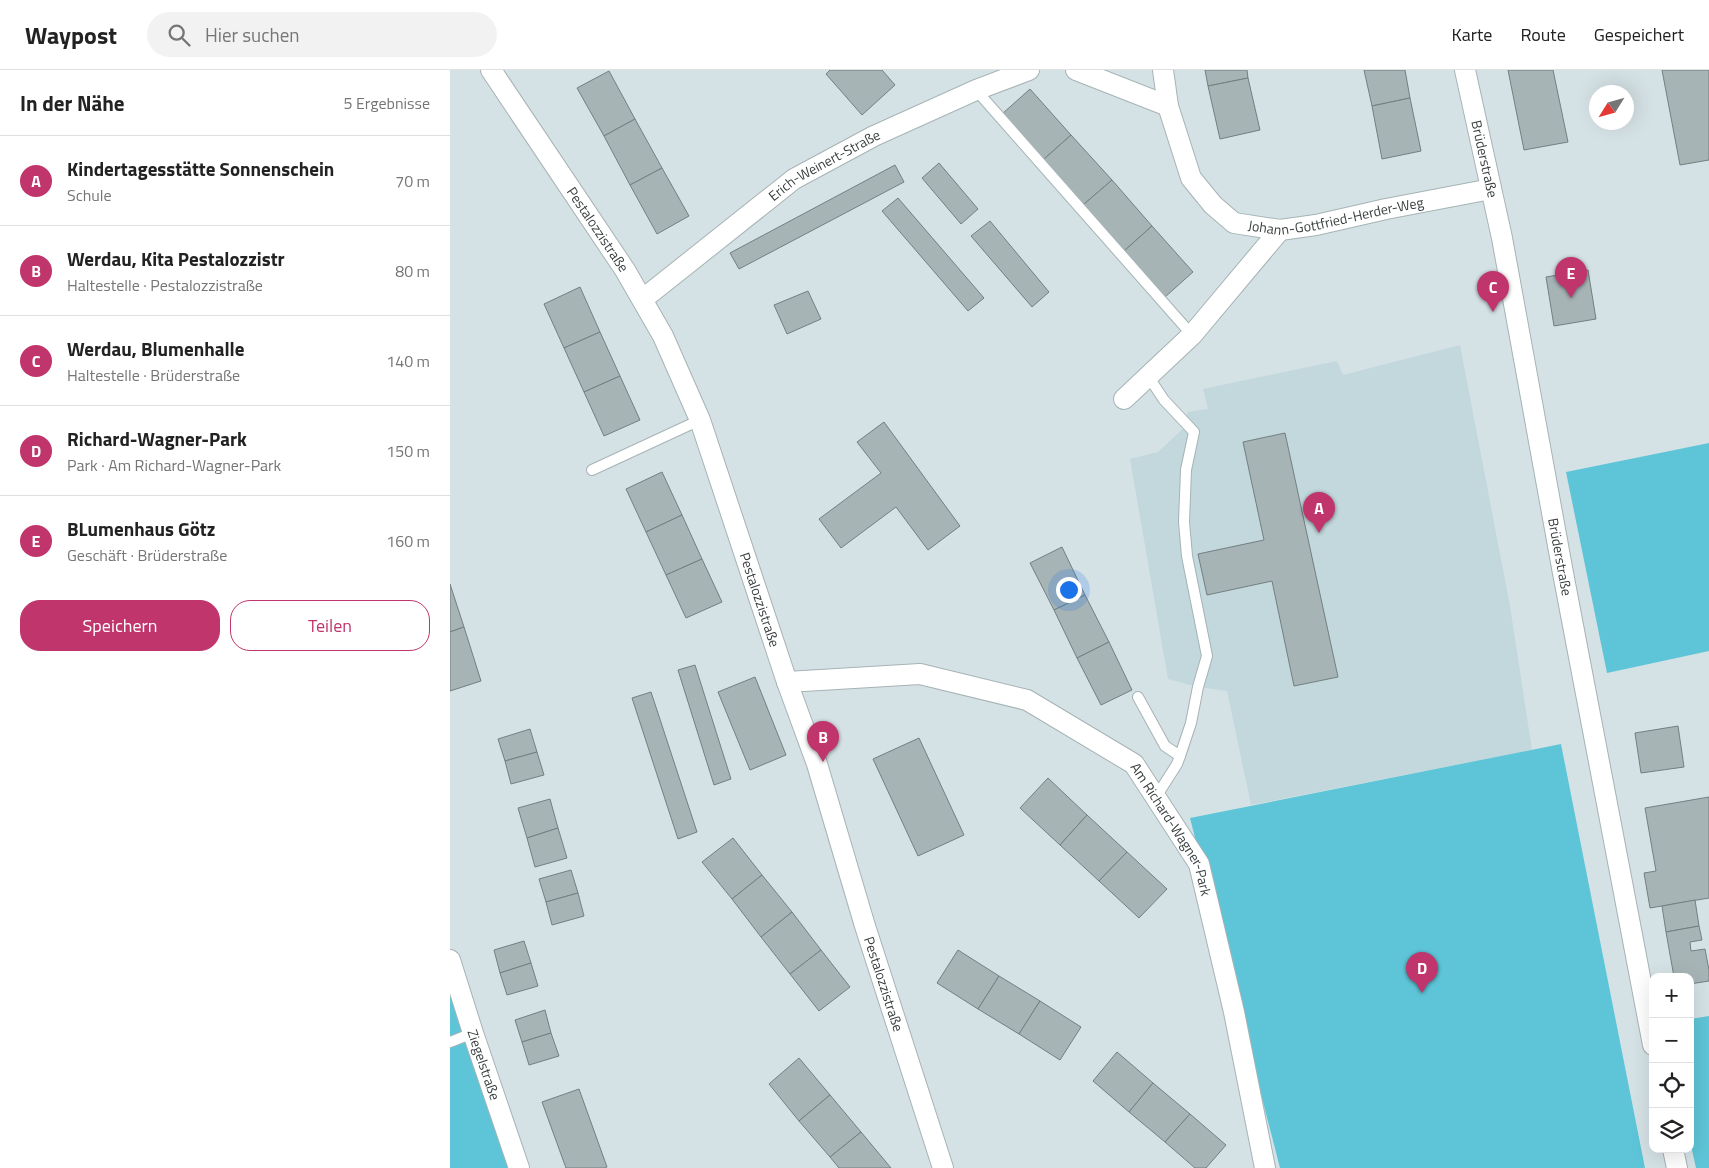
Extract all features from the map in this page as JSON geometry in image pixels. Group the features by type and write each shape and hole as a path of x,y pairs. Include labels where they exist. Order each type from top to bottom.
{"street":[{"name":"Pestalozzistraße","path":"491,70 643,299 663,336 700,420 787,682 817,764 865,926 943,1168"},
{"name":"Erich-Weinert-Straße","path":"643,299 794,179 874,136 976,90 1028,70"},
{"path":"1076,70 1168,106"},
{"name":"Johann-Gottfried-Herder-Weg","path":"1163,70 1168,106 1191,178 1213,205 1234,224 1280,230 1316,225 1491,189"},
{"name":"Brüderstraße","path":"1465,70 1491,189 1649,1024"},
{"path":"1124,399 1192,335 1280,230"},
{"name":"Am Richard-Wagner-Park","path":"787,682 920,674 1027,700 1134,764 1199,864 1234,1012 1266,1168"},
{"name":"Ziegelstraße","path":"450,960 519,1168"},
{"path":"1674,1153 1677,1168"}],"lane":[{"path":"976,90 1192,335"},
{"path":"1148,376 1164,400 1194,432 1186,470 1184,522 1187,556 1207,656 1198,687 1191,723 1180,756 1156,798"},
{"path":"592,470 700,420"},
{"path":"1138,697 1166,746 1180,756"},
{"path":"450,1042 473,1034"}],"shaded area":[{"path":"1460,345 1510,606 1532,750 1251,805 1227,691 1198,687 1168,679 1130,459 1158,452 1187,425 1187,412 1208,409 1203,389 1337,361 1343,375"},
{"path":"1709,443 1709,651 1607,673 1566,472"},
{"path":"1561,744 1645,1168 1280,1168 1190,818"},
{"path":"450,989 508,1168 450,1168"},
{"path":"1709,1016 1709,1168 1696,1168 1693,1153 1694,1018"}],"building":[{"path":"830,70 882,70 895,85 862,115 826,74"},
{"path":"1205,70 1247,70 1248,78 1208,86"},
{"path":"1364,70 1405,70 1410,98 1372,106"},
{"path":"1508,70 1553,70 1568,142 1524,150"},
{"path":"1662,70 1709,70 1709,160 1680,165"},
{"path":"609,71 635,119 604,136 577,88"},
{"path":"1248,78 1260,130 1220,139 1208,86"},
{"path":"1030,89 1071,135 1043,160 1002,114"},
{"path":"1410,98 1421,151 1382,159 1372,106"},
{"path":"635,119 662,168 630,185 604,136"},
{"path":"1071,135 1112,180 1083,205 1043,160"},
{"path":"939,163 978,209 961,224 922,178"},
{"path":"895,165 904,182 739,269 730,253"},
{"path":"662,168 689,216 657,234 630,185"},
{"path":"1112,180 1152,226 1124,251 1083,205"},
{"path":"898,198 984,298 968,311 882,211"},
{"path":"990,221 1049,292 1032,307 971,236"},
{"path":"1152,226 1193,272 1165,297 1124,251"},
{"path":"1588,270 1596,319 1554,326 1546,277"},
{"path":"580,287 600,332 564,348 544,304"},
{"path":"808,291 821,319 787,334 774,305"},
{"path":"600,332 620,376 584,392 564,348"},
{"path":"620,376 640,420 604,436 584,392"},
{"path":"884,422 960,526 928,550 896,507 841,548 819,519 881,473 857,442"},
{"path":"1285,433 1338,677 1294,686 1272,581 1207,595 1198,554 1264,540 1243,442"},
{"path":"662,472 682,515 646,532 626,489"},
{"path":"682,515 702,559 666,575 646,532"},
{"path":"1062,547 1085,595 1054,610 1030,563"},
{"path":"702,559 722,602 686,618 666,575"},
{"path":"450,584 464,627 450,632"},
{"path":"1085,595 1109,642 1077,658 1054,610"},
{"path":"464,627 481,681 450,691 450,632"},
{"path":"1109,642 1132,690 1101,705 1077,658"},
{"path":"695,665 731,779 714,785 678,670"},
{"path":"755,677 786,755 750,770 718,692"},
{"path":"651,692 697,832 678,839 632,698"},
{"path":"1678,726 1684,767 1641,773 1635,733"},
{"path":"530,729 537,752 505,761 498,739"},
{"path":"919,738 964,835 918,856 873,759"},
{"path":"537,752 544,775 511,784 505,761"},
{"path":"1048,778 1087,815 1060,845 1020,808"},
{"path":"1709,797 1709,898 1650,908 1644,873 1656,871 1645,808"},
{"path":"550,799 558,828 527,838 518,808"},
{"path":"1087,815 1127,852 1099,881 1060,845"},
{"path":"558,828 567,858 535,867 527,838"},
{"path":"733,838 762,875 732,899 702,862"},
{"path":"1127,852 1167,889 1139,918 1099,881"},
{"path":"571,870 578,893 546,902 539,879"},
{"path":"762,875 792,912 761,937 732,899"},
{"path":"578,893 584,916 552,925 546,902"},
{"path":"1695,900 1699,926 1666,932 1662,906"},
{"path":"792,912 821,950 790,974 761,937"},
{"path":"1699,926 1702,940 1690,942 1691,951 1705,949 1709,981 1694,983 1694,973 1673,973 1666,932"},
{"path":"524,941 531,963 500,973 494,950"},
{"path":"821,950 850,987 819,1011 790,974"},
{"path":"958,950 999,976 978,1009 937,983"},
{"path":"531,963 538,986 507,995 500,973"},
{"path":"999,976 1040,1001 1019,1034 978,1009"},
{"path":"1040,1001 1081,1027 1060,1060 1019,1034"},
{"path":"545,1010 551,1033 522,1042 515,1020"},
{"path":"551,1033 559,1056 529,1065 522,1042"},
{"path":"1117,1052 1153,1083 1129,1112 1093,1081"},
{"path":"799,1058 830,1095 799,1121 769,1084"},
{"path":"1153,1083 1190,1114 1165,1142 1129,1112"},
{"path":"579,1089 607,1167 605,1168 566,1168 542,1102"},
{"path":"830,1095 861,1132 830,1157 799,1121"},
{"path":"1190,1114 1226,1145 1206,1168 1195,1168 1165,1142"},
{"path":"861,1132 891,1168 839,1168 830,1157"}],"place":[{"name":"BLumenhaus Götz","path":"1571,298"},
{"name":"Werdau, Blumenhalle","path":"1493,312"},
{"name":"Kindertagesstätte Sonnenschein","path":"1319,533"},
{"name":"Werdau, Kita Pestalozzistr","path":"823,762"},
{"name":"Richard-Wagner-Park","path":"1422,993"}]}
